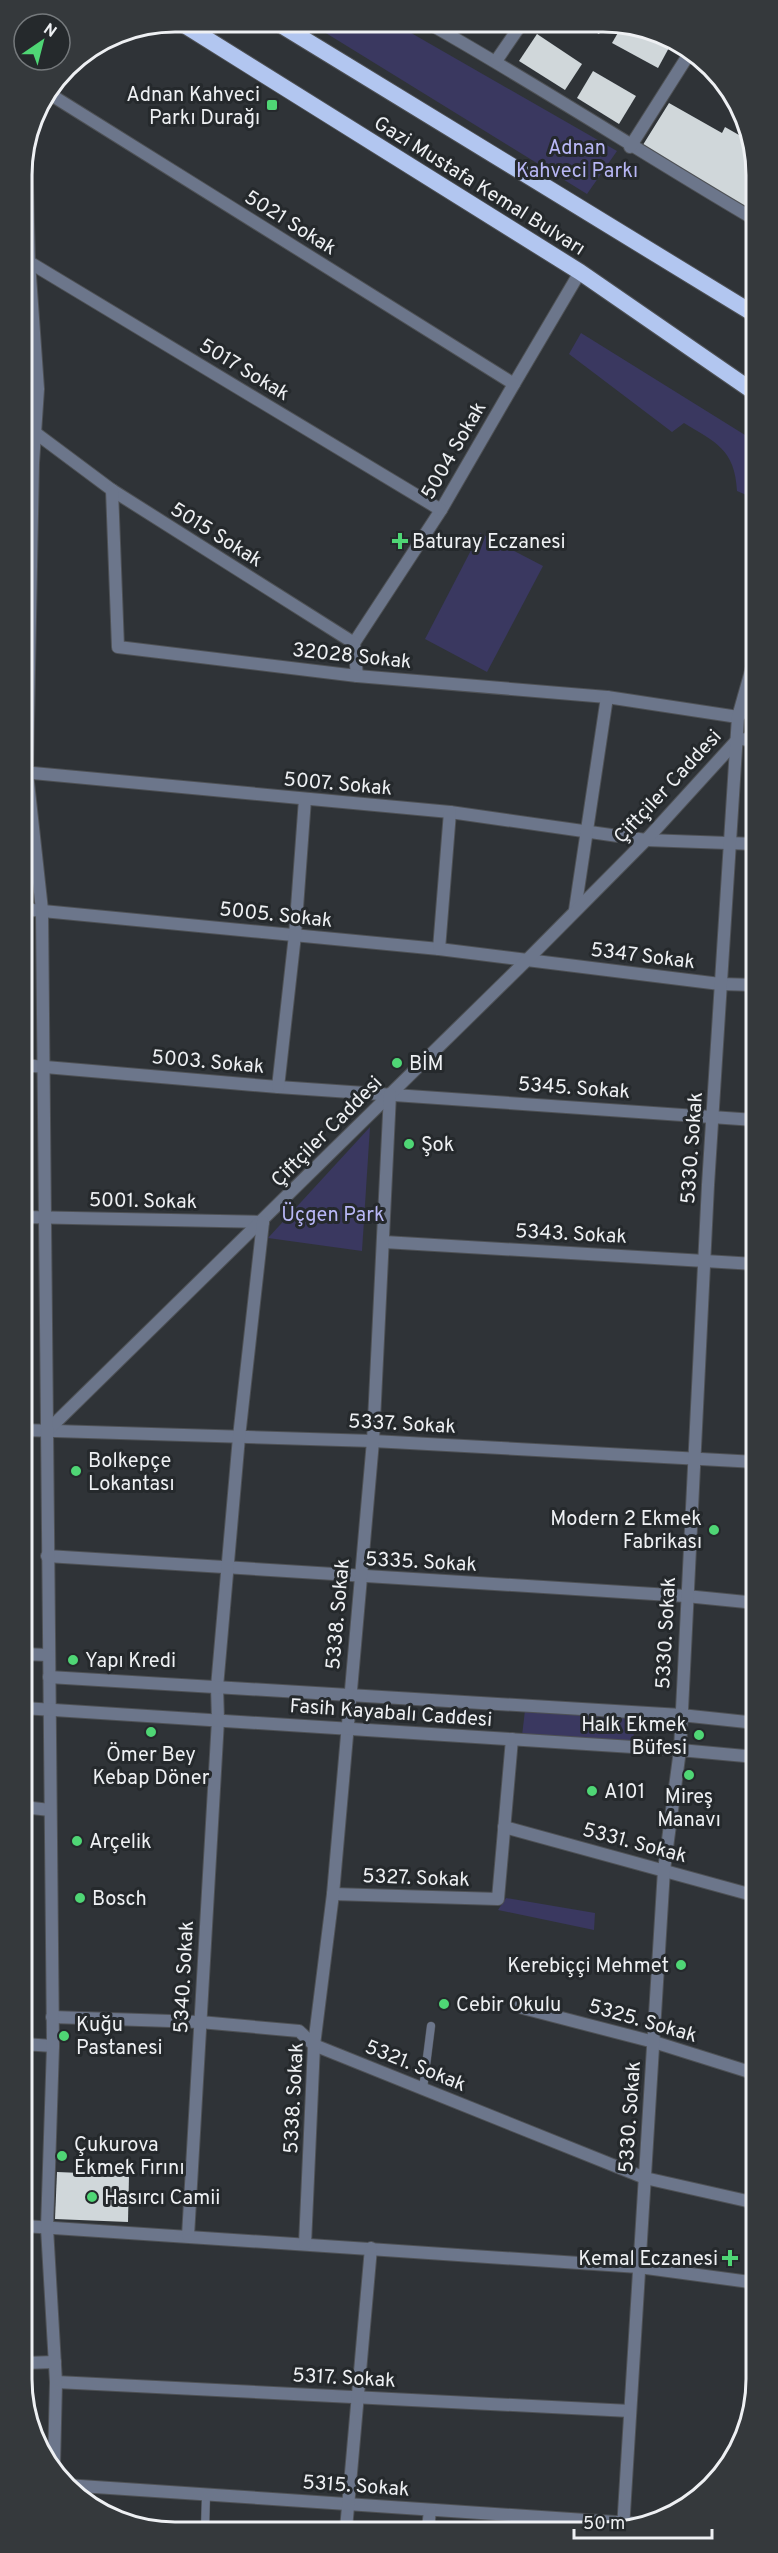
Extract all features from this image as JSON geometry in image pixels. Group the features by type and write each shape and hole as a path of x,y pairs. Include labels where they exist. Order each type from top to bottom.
{"highway":[{"name":"Gazi Mustafa Kemal Bulvarı","path":"196,32 580,273 746,387"},
{"name":"Gazi Mustafa Kemal Bulvarı","path":"292,32 746,309"}],"street":[{"path":"444,32 496,61 630,147 746,214"},
{"path":"496,61 516,32"},
{"path":"630,147 686,58"},
{"name":"5021 Sokak","path":"55,97 514,384"},
{"name":"5017 Sokak","path":"32,264 441,510"},
{"name":"5004 Sokak","path":"354,643 441,510 580,273"},
{"path":"32,304 38,389 37,434 32,448"},
{"name":"5015 Sokak","path":"37,434 112,490 354,643"},
{"name":"32028 Sokak","path":"112,490 118,647 357,676 607,697 738,717"},
{"path":"354,643 357,676"},
{"name":"Çiftçiler Caddesi","path":"46,1432 264,1222 646,840 738,739 738,717 746,689"},
{"path":"575,910 607,697"},
{"name":"Çiftçiler Caddesi","path":"738,717 746,709"},
{"path":"738,739 746,739"},
{"name":"5330. Sokak","path":"623,2520 664,1870 680,1750 704,1260 720,984 738,739"},
{"name":"5007. Sokak","path":"32,774 450,812 646,840 746,844"},
{"path":"278,1087 295,935 304,799"},
{"path":"439,949 450,812"},
{"path":"32,834 42,910 53,2046 47,2228 56,2382 54,2455"},
{"name":"5005. Sokak","path":"32,910 439,949 526,961"},
{"name":"5347 Sokak","path":"526,961 720,984 746,985"},
{"name":"5003. Sokak","path":"32,1066 390,1094"},
{"name":"5345. Sokak","path":"390,1094 746,1119"},
{"name":"5338. Sokak","path":"305,2244 314,2045 333,1894 345,1728 373,1441 390,1094"},
{"name":"5001. Sokak","path":"32,1217 264,1222"},
{"name":"5340. Sokak","path":"188,2236 218,1720 217,1687 239,1437 264,1222"},
{"name":"5343. Sokak","path":"384,1242 746,1263"},
{"name":"5337. Sokak","path":"32,1431 373,1441 746,1461"},
{"name":"5335. Sokak","path":"48,1556 687,1596 746,1602"},
{"path":"32,1654 48,1654"},
{"name":"Fasih Kayabalı Caddesi","path":"49,1677 681,1715 746,1722"},
{"name":"Fasih Kayabalı Caddesi","path":"32,1708 746,1756"},
{"path":"504,1827 512,1739"},
{"path":"32,1808 50,1810"},
{"name":"5327. Sokak","path":"333,1894 498,1899 504,1827"},
{"name":"5331. Sokak","path":"504,1827 746,1893"},
{"name":"5325. Sokak","path":"519,2007 654,2042 746,2071"},
{"name":"5321. Sokak","path":"52,2017 200,2022 299,2031 314,2045 645,2178 746,2201"},
{"path":"32,2045 53,2046"},
{"path":"32,2227 639,2267 746,2282"},
{"path":"347,2522 370,2248"},
{"path":"32,2363 55,2362"},
{"name":"5317. Sokak","path":"56,2382 630,2411"},
{"name":"5315. Sokak","path":"80,2486 575,2522"},
{"path":"429,2522 430,2510"}],"lane":[{"path":"423,2089 430,2026"},
{"path":"205,2522 206,2495"}],"green space":[{"name":"Adnan Kahveci Parkı","path":"324,32 409,32 617,151 587,194"},
{"path":"581,333 745,435 746,495 737,491 728,456 714,442 684,423 672,432 569,354"},
{"path":"480,533 543,566 487,672 425,639"},
{"name":"Üçgen Park","path":"370,1127 362,1251 268,1238"},
{"path":"525,1710 635,1718 633,1743 522,1736"},
{"path":"506,1898 595,1913 594,1930 498,1910"}],"building":[{"path":"618,33 649,39 669,48 658,68 612,43"},
{"path":"537,34 582,64 565,90 519,61"},
{"path":"593,71 636,96 619,124 577,98"},
{"path":"669,103 722,133 725,127 741,136 745,156 746,210 641,148"},
{"name":"Hasırcı Camii","path":"57,2172 129,2175 128,2222 55,2219"}],"place":[{"name":"Adnan Kahveci Parkı Durağı","path":"272,105"},
{"name":"Baturay Eczanesi","path":"400,541"},
{"name":"BİM","path":"397,1063"},
{"name":"Şok","path":"409,1144"},
{"name":"Bolkepçe Lokantası","path":"76,1471"},
{"name":"Modern 2 Ekmek Fabrikası","path":"714,1530"},
{"name":"Yapı Kredi","path":"73,1660"},
{"name":"Ömer Bey Kebap Döner","path":"151,1732"},
{"name":"Halk Ekmek Büfesi","path":"699,1735"},
{"name":"Mireş Manavı","path":"689,1775"},
{"name":"A101","path":"592,1791"},
{"name":"Arçelik","path":"77,1841"},
{"name":"Bosch","path":"80,1898"},
{"name":"Kerebiççi Mehmet","path":"681,1965"},
{"name":"Cebir Okulu","path":"444,2004"},
{"name":"Kuğu Pastanesi","path":"64,2036"},
{"name":"Çukurova Ekmek Fırını","path":"62,2156"},
{"name":"Hasırcı Camii","path":"92,2197"},
{"name":"Kemal Eczanesi","path":"730,2258"}]}
